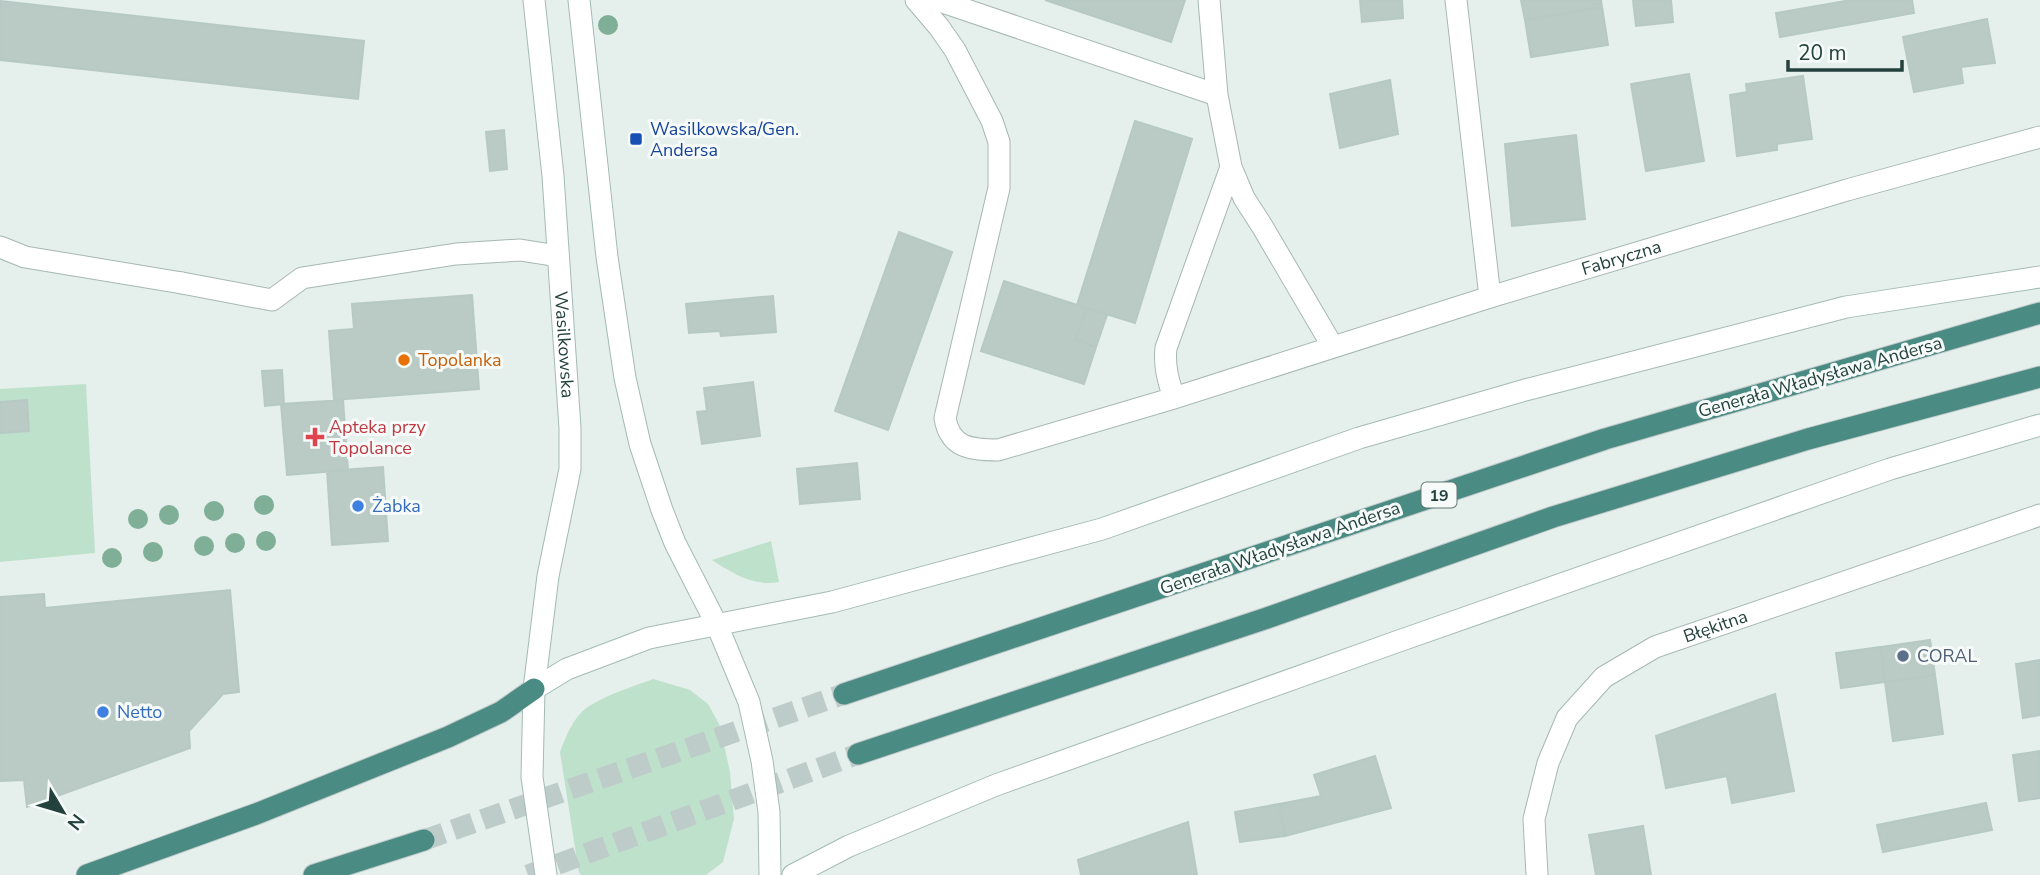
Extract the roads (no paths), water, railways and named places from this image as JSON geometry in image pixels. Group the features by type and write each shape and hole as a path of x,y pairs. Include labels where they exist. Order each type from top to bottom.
{"highway":[{"name":"Generała Władysława Andersa","path":"844,694 1605,439 2040,313"},
{"path":"858,754 1267,618 1553,517 1808,439 2040,377"},
{"path":"87,875 256,814 448,737 501,712 534,689"},
{"path":"314,875 424,840"}],"main road":[{"name":"Wasilkowska","path":"534,0 549,128 570,428 570,469 548,576 534,689 532,777 546,875"},
{"path":"579,0 607,257 625,379 640,444 662,510 675,543 717,625 749,702 762,761 769,812 770,875"},
{"name":"Fabryczna","path":"916,0 955,50 992,121 999,142 999,188 945,418 947,432 959,444 978,450 998,450 1174,398 1490,296 1847,190 2040,137"},
{"path":"937,0 1217,95"},
{"path":"1209,0 1217,95 1231,167 1244,198 1333,347"},
{"path":"1456,0 1490,296"},
{"path":"1174,398 1166,374 1166,348 1231,167"},
{"path":"0,247 25,257 272,300 302,278 430,258 520,250 558,256"},
{"path":"534,689 567,669 649,638 832,603 1102,529 1359,438 1525,390 1846,307 2040,277"},
{"path":"793,875 849,846 1009,781 1383,646 1890,469 2040,425"},
{"name":"Błękitna","path":"1537,875 1534,819 1548,763 1567,718 1604,677 1655,647 2040,515"}],"tunnel":[{"path":"424,840 844,694"},
{"path":"528,875 858,754"}],"place":[{"name":"Wasilkowska/Gen. Andersa","path":"636,139"},
{"name":"Topolanka","path":"404,360"},
{"name":"Apteka przy Topolance","path":"315,437"},
{"name":"Żabka","path":"358,506"},
{"name":"CORAL","path":"1903,656"},
{"name":"Netto","path":"103,712"}]}
